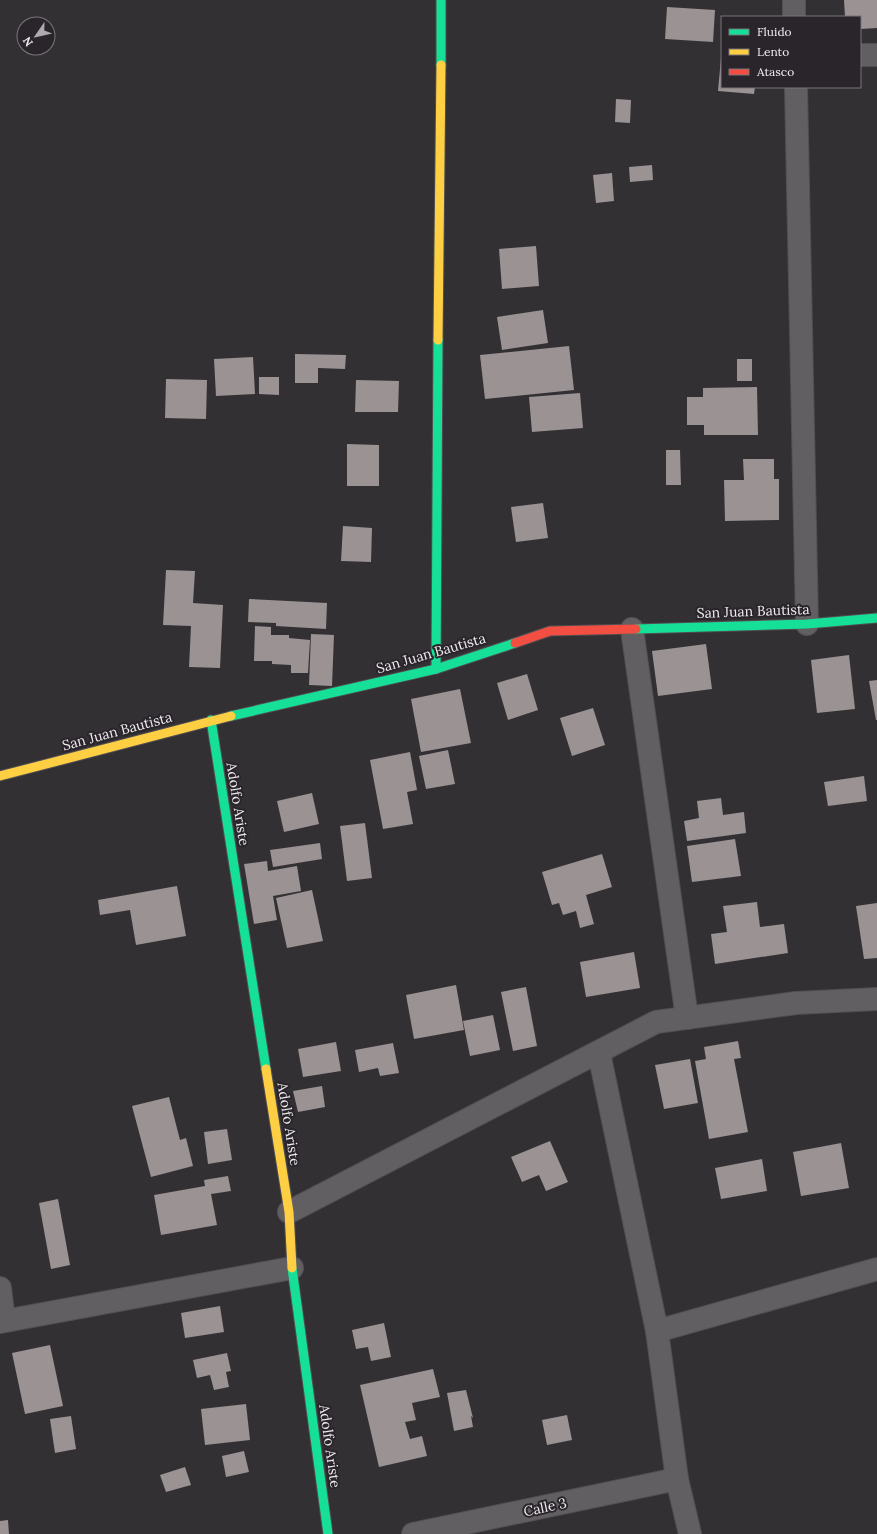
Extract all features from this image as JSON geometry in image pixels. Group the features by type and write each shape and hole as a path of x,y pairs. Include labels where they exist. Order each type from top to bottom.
{"street":[{"path":"436,669 441,0"},
{"path":"794,0 794,16"},
{"path":"861,55 877,55"},
{"path":"796,88 807,624"},
{"name":"San Juan Bautista","path":"0,776 211,720 436,669 550,631 807,624 877,618"},
{"path":"632,629 687,1018"},
{"name":"Adolfo Ariste","path":"211,720 289,1212 292,1268 328,1534"},
{"path":"289,1212 656,1022 796,1003 877,999"},
{"path":"599,1052 657,1331 677,1479 690,1534"},
{"path":"0,1288 2,1322 292,1268"},
{"path":"657,1331 877,1270"},
{"name":"Calle 3","path":"412,1534 677,1479"}],"building":[{"path":"844,0 877,0 877,28 861,29 861,16 845,16"},
{"path":"667,7 715,10 713,42 665,39"},
{"path":"721,58 721,88 755,88 754,94 718,91"},
{"path":"616,99 631,100 630,123 615,122"},
{"path":"652,165 653,180 630,182 629,167"},
{"path":"612,173 614,201 596,203 593,175"},
{"path":"536,246 539,286 502,289 499,249"},
{"path":"543,310 548,343 502,350 497,317"},
{"path":"569,346 574,390 485,399 480,355"},
{"path":"295,354 346,355 345,369 318,368 318,383 295,383"},
{"path":"253,357 255,394 216,396 214,359"},
{"path":"737,359 752,359 752,381 737,381"},
{"path":"259,377 279,377 279,395 259,394"},
{"path":"166,379 207,380 206,419 165,418"},
{"path":"356,380 399,381 398,412 355,412"},
{"path":"757,387 758,435 704,435 704,425 687,425 687,397 703,397 703,388"},
{"path":"580,393 583,428 532,432 529,397"},
{"path":"347,444 379,445 379,486 347,486"},
{"path":"666,450 680,450 681,485 666,485"},
{"path":"743,459 774,459 774,479 779,479 779,520 725,521 724,480 744,480"},
{"path":"543,503 548,538 516,542 511,507"},
{"path":"343,526 372,528 371,562 341,561"},
{"path":"166,570 195,571 193,603 223,605 220,668 189,667 191,626 163,625"},
{"path":"249,599 327,603 326,629 276,626 276,623 248,622"},
{"path":"255,626 271,627 271,635 289,635 289,638 310,640 308,673 291,673 291,665 272,664 272,661 254,661"},
{"path":"311,634 334,635 332,686 309,685"},
{"path":"706,644 712,689 658,696 652,651"},
{"path":"849,655 855,709 817,713 811,660"},
{"path":"527,674 538,710 508,720 497,683"},
{"path":"877,680 877,720 876,720 869,681"},
{"path":"460,689 471,743 421,752 411,699"},
{"path":"593,708 605,745 572,756 560,718"},
{"path":"448,750 455,784 426,789 419,756"},
{"path":"410,752 417,790 407,792 413,824 383,829 370,760"},
{"path":"864,776 867,801 828,806 824,782"},
{"path":"312,793 319,824 284,832 277,801"},
{"path":"721,798 723,815 744,812 746,833 687,841 684,821 699,818 697,801"},
{"path":"365,823 372,878 347,881 340,826"},
{"path":"735,839 741,876 692,882 687,846"},
{"path":"320,843 322,859 273,867 270,850"},
{"path":"602,854 612,887 586,895 594,924 580,928 576,911 563,915 559,903 552,905 542,872"},
{"path":"267,861 268,871 297,866 301,891 273,896 277,920 254,924 244,864"},
{"path":"177,886 186,936 136,945 130,910 100,915 98,900"},
{"path":"312,890 323,941 287,948 276,898"},
{"path":"757,902 760,927 784,924 788,953 715,964 711,934 727,932 723,906"},
{"path":"877,903 877,958 864,959 856,906"},
{"path":"634,952 640,988 586,997 580,962"},
{"path":"456,985 464,1030 414,1039 406,995"},
{"path":"526,987 537,1046 513,1051 501,992"},
{"path":"493,1015 500,1050 470,1056 463,1021"},
{"path":"738,1041 741,1058 734,1059 748,1132 709,1139 695,1061 706,1059 704,1047"},
{"path":"336,1042 341,1071 303,1077 298,1049"},
{"path":"393,1043 399,1073 380,1076 378,1068 359,1072 355,1050"},
{"path":"690,1059 698,1103 664,1109 655,1065"},
{"path":"322,1086 325,1107 298,1112 293,1091"},
{"path":"169,1097 180,1140 186,1138 193,1166 151,1177 132,1106"},
{"path":"227,1129 232,1160 208,1164 204,1132"},
{"path":"550,1141 568,1182 546,1191 539,1175 522,1182 511,1157"},
{"path":"841,1143 849,1188 801,1196 793,1152"},
{"path":"762,1159 767,1191 721,1199 715,1168"},
{"path":"228,1176 231,1191 211,1194 217,1225 161,1235 154,1195 205,1186 204,1180"},
{"path":"58,1199 70,1265 51,1269 39,1203"},
{"path":"220,1306 224,1332 185,1338 181,1313"},
{"path":"384,1323 391,1357 371,1361 368,1347 356,1349 352,1330"},
{"path":"50,1345 63,1406 25,1414 12,1353"},
{"path":"227,1353 231,1371 226,1372 229,1387 214,1390 210,1375 197,1378 193,1360"},
{"path":"433,1369 440,1397 412,1403 416,1420 405,1422 410,1439 422,1436 427,1456 379,1467 360,1385"},
{"path":"466,1390 473,1418 471,1416 473,1427 454,1431 447,1393"},
{"path":"246,1404 250,1440 205,1445 201,1409"},
{"path":"567,1415 572,1440 547,1445 542,1420"},
{"path":"71,1416 76,1449 55,1453 50,1419"},
{"path":"244,1451 249,1472 226,1477 222,1456"},
{"path":"185,1467 191,1485 166,1492 160,1475"},
{"path":"8,1520 9,1534 0,1534 0,1521"}],"traffic: fast":[{"path":"441,0 441,65"},
{"path":"436,669 438,340"},
{"path":"636,629 807,624 877,618"},
{"path":"231,716 436,669 515,643"},
{"path":"211,720 266,1069"},
{"path":"292,1268 328,1534"}],"traffic: slow":[{"path":"438,340 441,65"},
{"path":"0,776 231,716"},
{"path":"266,1069 289,1212 292,1268"}],"traffic: jam":[{"path":"515,643 550,631 636,629"}]}
